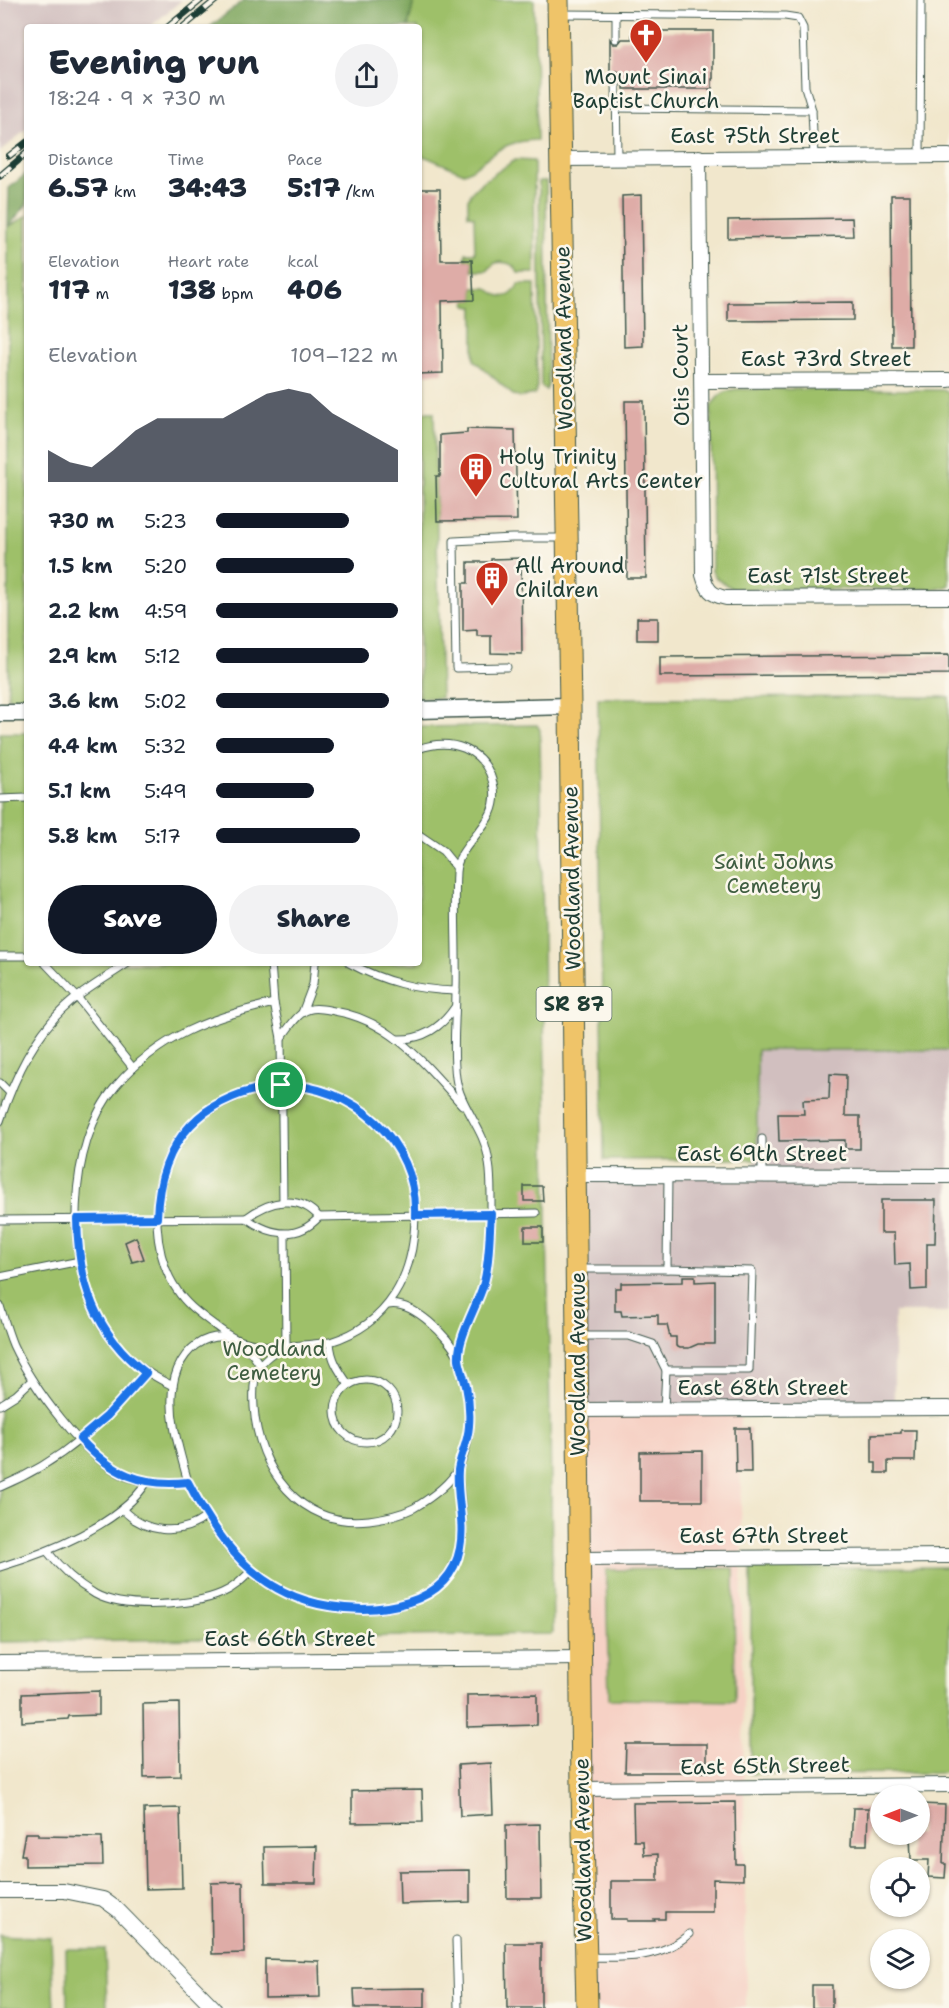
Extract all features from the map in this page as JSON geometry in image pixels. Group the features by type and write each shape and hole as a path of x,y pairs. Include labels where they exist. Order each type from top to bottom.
{"main road":[{"name":"Woodland Avenue","path":"558,7 570,706 580,1658 587,2008"}],"street":[{"name":"East 75th Street","path":"561,159 949,156"},
{"name":"Otis Court","path":"699,157 704,575 709,592"},
{"name":"East 73rd Street","path":"703,381 949,380"},
{"name":"East 71st Street","path":"709,592 717,597 726,598 949,597"},
{"path":"422,710 570,706"},
{"path":"0,713 24,713"},
{"name":"East 69th Street","path":"576,1175 949,1176"},
{"name":"East 68th Street","path":"578,1410 949,1408"},
{"name":"East 67th Street","path":"579,1559 949,1556"},
{"name":"East 66th Street","path":"0,1663 580,1658"},
{"name":"East 65th Street","path":"582,1789 949,1785"},
{"path":"0,1891 64,1891 103,1899 118,1910 214,2008"}],"lane":[{"path":"920,156 921,0"},
{"path":"558,7 616,15 798,18 803,28 805,87 812,110 814,157"},
{"path":"616,15 616,39"},
{"path":"616,76 617,159"},
{"path":"617,104 812,110"},
{"path":"507,667 456,668 454,541 567,538"},
{"path":"422,748 434,744 466,747 484,764 493,783 494,792 492,810 487,821 467,847 456,867 454,1055 456,1080 487,1152 490,1165 491,1214 488,1265 459,1358"},
{"path":"0,799 24,798"},
{"path":"422,837 443,851 456,867"},
{"path":"0,956 24,956"},
{"path":"48,966 77,997 133,1068"},
{"path":"0,1121 9,1092 28,1056 49,1024 77,997 124,966"},
{"path":"270,966 281,1038 284,1201"},
{"path":"281,1038 302,1012 313,984 315,966"},
{"path":"356,966 391,982 433,990 456,991"},
{"path":"173,1386 146,1373 129,1360 103,1328 94,1310 80,1261 77,1219 79,1176 85,1145 102,1105 115,1087 156,1049 197,1026 237,1011 274,1003"},
{"path":"397,1039 422,1036 435,1029 455,1007"},
{"path":"302,1012 318,1008 345,1013 369,1021 415,1053 468,1111"},
{"path":"0,1083 9,1092"},
{"path":"259,1364 249,1349 233,1338 192,1307 175,1288 162,1254 157,1218 159,1191 165,1166 179,1137 191,1123 216,1105 244,1093 281,1085 300,1085 325,1090 348,1101 370,1116 392,1141 407,1168 413,1188 415,1215 410,1258 399,1288 387,1306 355,1332 330,1342 286,1346 233,1338 213,1337 193,1347 182,1360 173,1386 172,1401 176,1433 188,1482 206,1517 233,1552 251,1571 275,1587 316,1604 364,1609 402,1605 429,1593 442,1581 457,1558 461,1533 458,1469 466,1445 469,1426 466,1387 459,1358 450,1342 435,1327 403,1305 398,1297 399,1288"},
{"path":"762,1139 762,1175"},
{"path":"667,1269 668,1175"},
{"path":"246,1218 265,1206 284,1201 306,1206 318,1217"},
{"path":"0,1220 246,1218 264,1229 285,1234 301,1231 318,1217 536,1214"},
{"path":"285,1234 286,1346"},
{"path":"0,1277 80,1261"},
{"path":"577,1269 752,1270 749,1370 666,1370"},
{"path":"387,1306 403,1305"},
{"path":"0,1306 13,1344 32,1380 80,1439 109,1466 124,1475 147,1482 188,1482"},
{"path":"578,1336 629,1336 653,1344 666,1370 664,1410"},
{"path":"330,1342 330,1354 349,1385"},
{"path":"286,1346 270,1354 259,1364 253,1390 255,1418 261,1447 279,1481 298,1501 332,1517 351,1521 396,1515 433,1496 458,1469"},
{"path":"0,1487 44,1466 69,1449 107,1416 146,1373"},
{"path":"0,1405 16,1395 32,1380"},
{"path":"360,1380 371,1380 381,1383 389,1390 395,1399 397,1409 396,1419 386,1435 367,1442 348,1436 341,1429 335,1410 342,1391 349,1385 360,1380"},
{"path":"0,1567 47,1551 99,1525 138,1495 147,1482"},
{"path":"122,1509 130,1518 168,1531 190,1526 206,1517"},
{"path":"47,1551 72,1578 96,1594 112,1600 132,1603 161,1603 204,1598 222,1593 237,1585 251,1571"},
{"path":"586,1957 625,1958 645,1955 672,1946 689,1934"},
{"path":"456,1940 458,2008"}],"shaded area":[{"path":"0,0 182,0 154,24 24,24 24,132 0,152"},
{"path":"756,1050 949,1050 949,1312 894,1312 894,1408 578,1410 576,1175 754,1175"},
{"path":"740,1410 746,2008 587,2008 578,1411"}],"green space":[{"path":"244,0 414,0 409,24 214,24"},
{"path":"414,0 534,0 537,140 522,141 503,147 464,173 422,155 422,24 409,24"},
{"path":"515,160 534,161 535,273 518,273 512,265 503,262 495,263 487,271 473,271 472,260 465,260 466,253 475,253 474,216 468,215 468,199 481,183"},
{"path":"24,176 24,208 8,227 9,188"},
{"path":"539,181 546,181 548,385 546,390 541,386"},
{"path":"24,218 24,701 8,697 8,227"},
{"path":"519,284 535,284 537,388 535,394 521,397 513,395 474,360 474,307 467,306 466,300 474,300 473,288 487,288 500,296 508,296 516,290"},
{"path":"736,389 943,390 949,392 949,586 938,589 733,589 717,579 712,571 711,407 721,395"},
{"path":"422,412 434,412 441,698 422,698"},
{"name":"Saint Johns Cemetery","path":"949,697 949,1050 757,1050 757,1159 604,1160 598,698"},
{"name":"Woodland Cemetery","path":"537,725 540,730 553,1633 0,1642 0,733 24,733 24,966 422,966 422,727"},
{"path":"949,1567 949,1773 751,1774 751,1568"},
{"path":"734,1568 735,1701 609,1699 606,1570"},
{"path":"0,1935 51,1938 54,2008 0,2008"},
{"path":"66,1949 105,1949 107,2008 67,2008"}],"building":[{"path":"632,31 713,31 712,89 624,89 624,77 617,71 610,77 610,39 613,44 618,44 622,39 632,39"},
{"path":"422,189 440,189 441,260 472,260 474,300 442,301 443,373 422,374"},
{"path":"641,195 643,346 624,347 622,196"},
{"path":"891,195 910,195 911,346 892,346"},
{"path":"852,218 853,236 728,238 728,220"},
{"path":"853,302 853,320 728,321 728,303"},
{"path":"625,401 644,401 646,578 627,578"},
{"path":"467,429 515,430 517,520 437,521 436,476 440,476 440,435 467,433"},
{"name":"All Around Children","path":"521,558 522,654 491,653 491,636 477,636 477,630 463,631 463,583 468,583 468,562"},
{"path":"637,618 658,618 658,640 637,640"},
{"path":"949,655 949,674 660,676 660,657"},
{"path":"830,1074 846,1075 845,1116 860,1116 860,1149 845,1149 845,1140 779,1141 778,1114 804,1114 803,1100 829,1099"},
{"path":"524,1186 542,1186 543,1201 524,1201"},
{"path":"881,1200 936,1200 935,1243 927,1243 927,1289 911,1290 910,1264 895,1265 894,1233 881,1233"},
{"path":"525,1227 543,1227 543,1242 525,1242"},
{"path":"136,1237 144,1259 132,1262 125,1242"},
{"path":"683,1276 695,1276 695,1282 715,1281 715,1344 698,1344 689,1348 680,1348 676,1346 676,1337 670,1337 667,1325 658,1325 658,1315 622,1316 621,1311 615,1311 615,1288 621,1288 621,1283 683,1282"},
{"path":"735,1428 750,1428 751,1472 736,1472"},
{"path":"901,1430 916,1430 915,1461 888,1461 888,1473 876,1473 876,1463 872,1463 872,1434 901,1433"},
{"path":"702,1451 702,1501 640,1501 640,1452"},
{"path":"99,1691 99,1715 22,1722 22,1694"},
{"path":"537,1694 537,1725 467,1727 467,1695"},
{"path":"179,1703 180,1776 144,1777 143,1704"},
{"path":"626,1744 707,1744 707,1772 625,1772"},
{"path":"491,1763 493,1814 460,1816 458,1765"},
{"path":"422,1790 423,1822 352,1823 352,1791"},
{"path":"735,1802 736,1864 743,1864 743,1880 713,1879 713,1912 665,1912 665,1919 654,1919 655,1921 611,1919 611,1881 658,1881 658,1854 644,1855 643,1841 634,1841 633,1803"},
{"path":"930,1804 945,1805 943,1864 946,1864 945,1878 930,1877 930,1857 911,1857 910,1845 930,1845"},
{"path":"180,1808 182,1888 146,1889 144,1809"},
{"path":"853,1808 868,1808 867,1845 851,1845"},
{"path":"540,1824 541,1898 507,1898 506,1825"},
{"path":"25,1833 38,1833 38,1836 102,1837 103,1865 25,1866 25,1855 21,1855"},
{"path":"317,1846 316,1883 265,1883 264,1847"},
{"path":"470,1870 470,1902 400,1904 399,1871"},
{"path":"243,1882 244,1953 212,1954 211,1883"},
{"path":"506,1943 541,1943 541,2008 507,2008"},
{"path":"265,1959 319,1961 320,1997 265,1998"},
{"path":"812,1985 832,1985 832,2008 812,2008"},
{"path":"425,1988 425,2008 355,2008 354,1989"}],"railway":[{"path":"172,24 201,0"},
{"path":"187,24 216,0"},
{"path":"9,156 24,144"},
{"path":"0,176 24,156"}],"place":[{"name":"Mount Sinai Baptist Church","path":"646,64"},
{"name":"Holy Trinity Cultural Arts Center","path":"476,498"},
{"name":"All Around Children","path":"492,607"}],"route":[{"path":"281,1085 300,1085 325,1090 357,1105 370,1116 392,1141 407,1168 413,1188 415,1215 491,1214 488,1265 463,1338 459,1358 469,1412 468,1439 458,1469 461,1511 460,1548 451,1570 442,1581 429,1593 402,1605 364,1609 339,1608 316,1604 275,1587 251,1571 233,1552 206,1517 188,1482 164,1484 124,1475 109,1466 80,1439 107,1416 146,1373 129,1360 116,1345 103,1328 94,1310 80,1261 77,1219 157,1218 159,1191 165,1166 184,1130 216,1105 244,1093 281,1085"}]}
